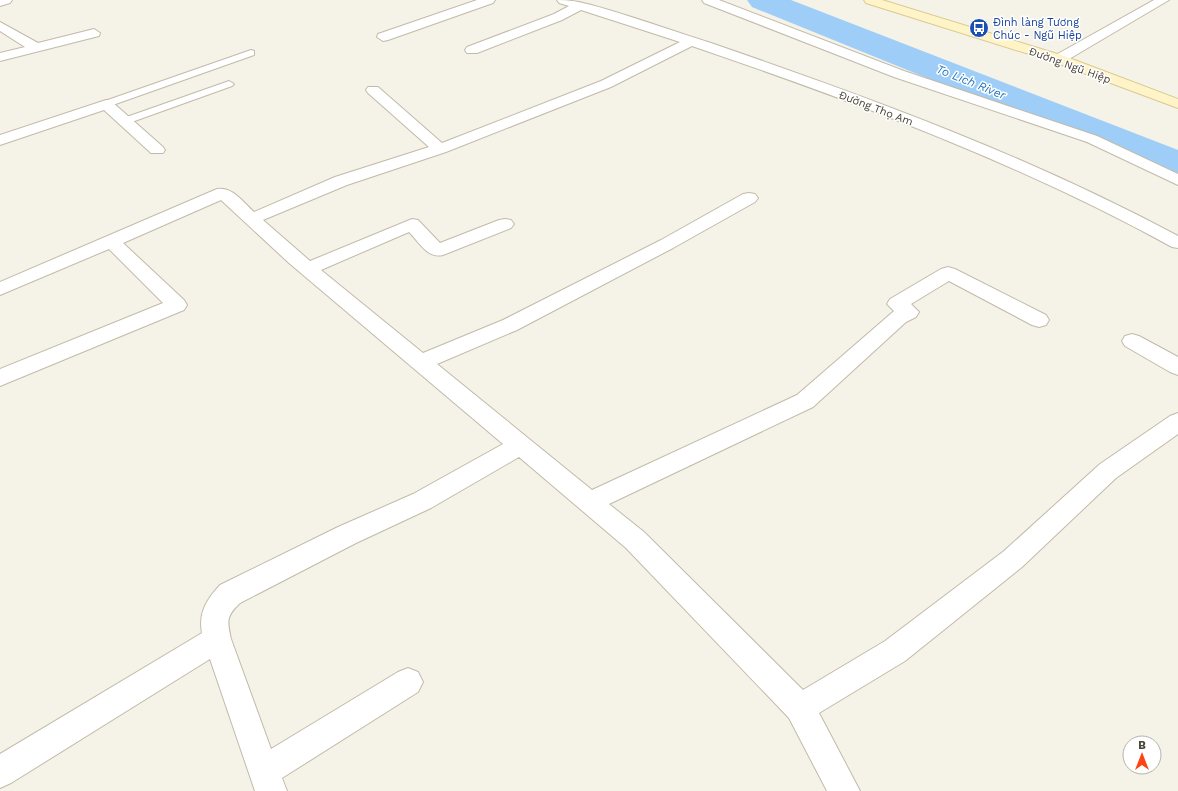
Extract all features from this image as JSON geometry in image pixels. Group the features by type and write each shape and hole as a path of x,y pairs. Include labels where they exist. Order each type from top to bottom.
{"street":[{"path":"0,2 6,0"},
{"path":"384,37 489,0"},
{"name":"Đường Thọ Am","path":"563,0 691,41 869,104 1088,196 1178,243"},
{"path":"708,0 899,74 1092,139 1178,180"},
{"name":"Đường Ngũ Hiệp","path":"873,0 1059,59 1178,104"},
{"path":"1059,59 1163,0"},
{"path":"472,50 558,17 580,5"},
{"path":"0,26 36,48"},
{"path":"0,57 94,33"},
{"path":"251,219 341,181 440,149 606,84 691,41"},
{"path":"373,90 440,149"},
{"path":"0,140 106,104 157,150"},
{"path":"0,289 223,193 308,269 635,540 800,708 844,791"},
{"path":"421,362 510,325 667,244 749,198"},
{"path":"308,269 412,224 437,251 505,224"},
{"path":"0,378 177,305 111,241"},
{"path":"590,502 805,401 899,317 909,312 897,304 948,273 1039,320"},
{"path":"1132,341 1178,367"},
{"path":"800,708 895,651 1013,559 1108,471 1178,422"},
{"path":"408,682 267,781 217,639 212,622 213,615 230,594 347,535 422,501 520,444"},
{"path":"0,772 217,639"}],"lane":[{"path":"106,104 251,53"},
{"path":"125,121 229,84"}],"waterway":[{"name":"To Lich River","path":"763,0 1178,165"}],"place":[{"name":"Đình làng Tương Chúc - Ngũ Hiệp","path":"979,28"}]}
